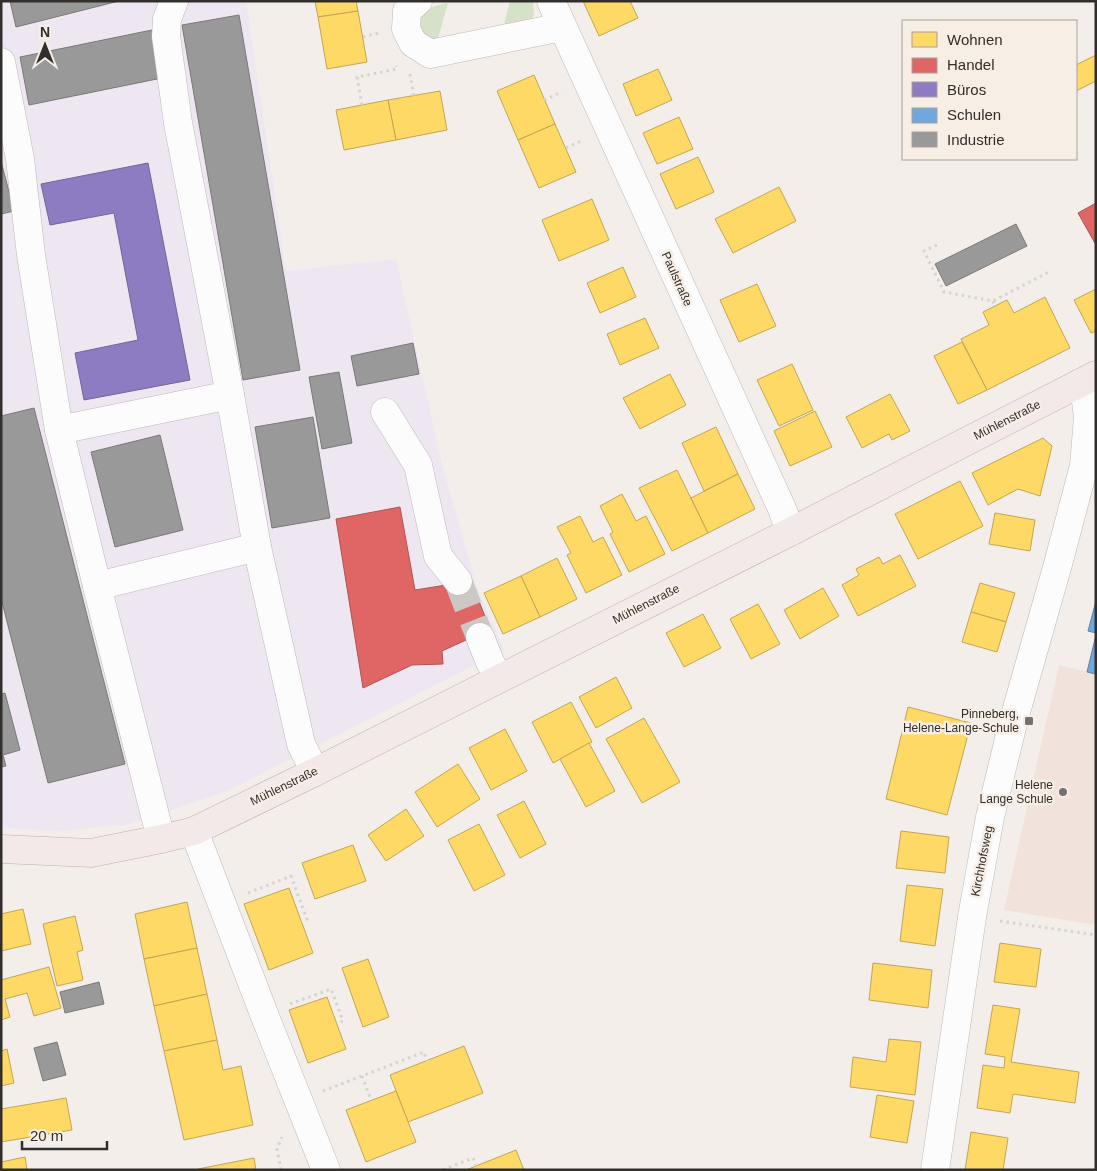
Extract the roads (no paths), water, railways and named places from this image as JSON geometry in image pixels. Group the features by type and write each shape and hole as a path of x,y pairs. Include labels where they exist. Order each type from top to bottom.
{"main road":[{"name":"Mühlenstraße","path":"1,849 91,854 194,831 315,772 790,532 1088,379"}],"street":[{"path":"174,1 167,19 166,36 178,123 257,547 301,744 315,772"},
{"path":"418,1 407,11 406,28 413,43 430,54 562,27"},
{"name":"Paulstraße","path":"551,1 790,532"},
{"path":"1,62 20,159 31,255 59,430 161,839"},
{"name":"Kirchhofsweg","path":"935,1170 972,917 990,818 1012,728 1084,466 1088,417 1086,400 1088,379"},
{"path":"59,430 230,395"},
{"path":"385,412 418,465 438,556 458,581"},
{"path":"97,586 257,547"},
{"path":"480,637 499,678"},
{"path":"194,831 326,1170"}],"tunnel":[{"path":"458,581 480,637"}],"place":[{"name":"Pinneberg, Helene-Lange-Schule","path":"1029,721"},
{"name":"Helene Lange Schule","path":"1063,792"}]}
